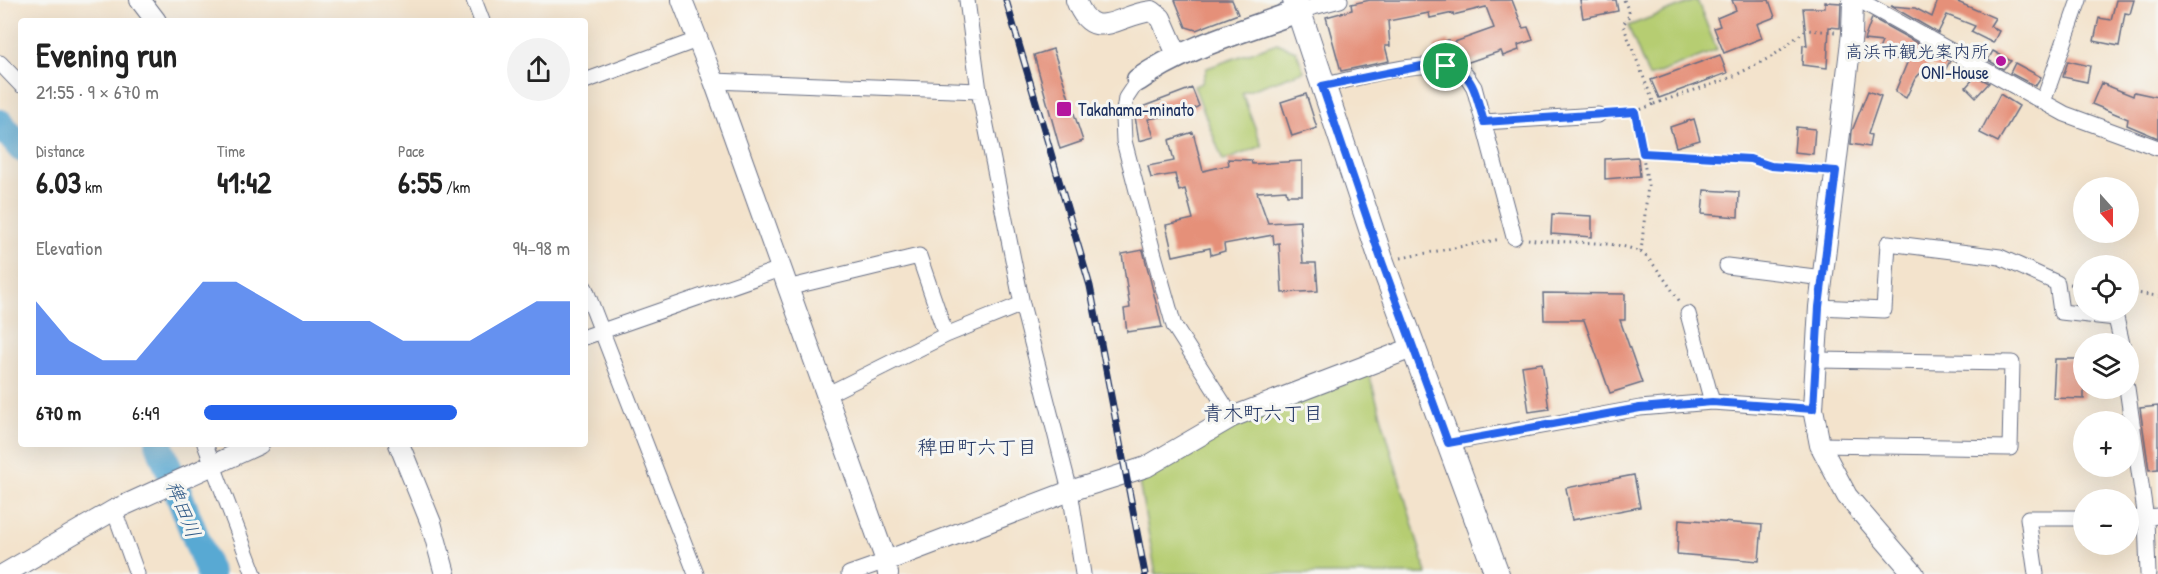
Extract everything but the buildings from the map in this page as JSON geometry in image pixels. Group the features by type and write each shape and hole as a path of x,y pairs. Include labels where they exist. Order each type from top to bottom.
{"main road":[{"path":"1138,80 1156,66 1297,5 1322,86 1412,348 1497,574"}],"street":[{"path":"140,0 154,18"},
{"path":"474,0 481,18"},
{"path":"682,0 714,81 887,567"},
{"path":"967,0 979,91 1022,304 1070,491 1083,574"},
{"path":"1076,0 1082,15 1091,24 1104,26 1139,12 1152,11 1161,18 1178,57"},
{"path":"1297,5 1341,0"},
{"path":"1853,0 1852,33 1819,307 1813,409 1820,445 1847,496 1914,574"},
{"path":"1859,0 2065,114 2158,148"},
{"path":"2043,102 2079,0"},
{"path":"588,80 697,40"},
{"path":"0,63 18,82"},
{"path":"1322,86 1422,66 1446,66 1463,72 1474,87 1514,237"},
{"path":"1138,80 1126,98 1123,118 1124,141 1152,249 1174,326 1232,417"},
{"path":"714,81 979,91"},
{"path":"1484,122 1598,115"},
{"path":"1819,307 1884,310 1888,243 2000,257 2057,283 2061,312 2116,318 2119,333"},
{"path":"787,288 919,256 946,335"},
{"path":"1727,266 1824,278"},
{"path":"588,337 780,269"},
{"path":"588,296 696,574"},
{"path":"826,395 946,335 1022,304"},
{"path":"1688,314 1712,402"},
{"path":"849,574 887,567 1070,491 1146,467 1232,417 1412,348"},
{"path":"1816,360 2012,363 2010,448 1820,445"},
{"path":"2129,399 2152,518 2148,574"},
{"path":"1448,443 1640,408 1712,402 1813,409"},
{"path":"206,447 254,574"},
{"path":"4,574 114,510 252,447"},
{"path":"400,447 431,524 445,574"},
{"path":"114,510 137,574"},
{"path":"2036,574 2028,518 2073,518"}],"path":[{"path":"1624,0 1630,14 1623,25 1654,104"},
{"path":"1598,115 1635,112 1730,78 1773,56 1806,30 1852,33"},
{"path":"1635,112 1648,185 1641,252"},
{"path":"1643,153 1750,159 1771,166 1836,171"},
{"path":"1382,262 1514,237 1554,243 1611,245 1641,252 1688,314"},
{"path":"2139,293 2158,296"}],"green space":[{"path":"1697,0 1717,50 1649,77 1628,26"},
{"path":"1277,43 1296,51 1304,71 1242,93 1262,146 1223,161 1194,86 1202,83 1207,68"},
{"path":"1369,374 1427,574 1156,574 1139,482 1230,428"}],"waterway":[{"name":"稗田川","path":"0,123 18,144"},
{"name":"稗田川","path":"160,447 210,574"}],"railway":[{"path":"1006,0 1090,286 1145,574"}],"place":[{"name":"高浜市観光案内所 ONI-House","path":"2001,61"},
{"name":"Takahama-minato","path":"1064,109"}],"district":[{"name":"青木町六丁目","path":"1263,412"},
{"name":"稗田町六丁目","path":"977,446"}],"route":[{"path":"1422,66 1446,66 1463,72 1474,87 1484,122 1635,112 1643,153 1750,159 1771,166 1836,171 1819,307 1813,409 1712,402 1640,408 1448,443 1412,348 1322,86 1422,66"}]}
